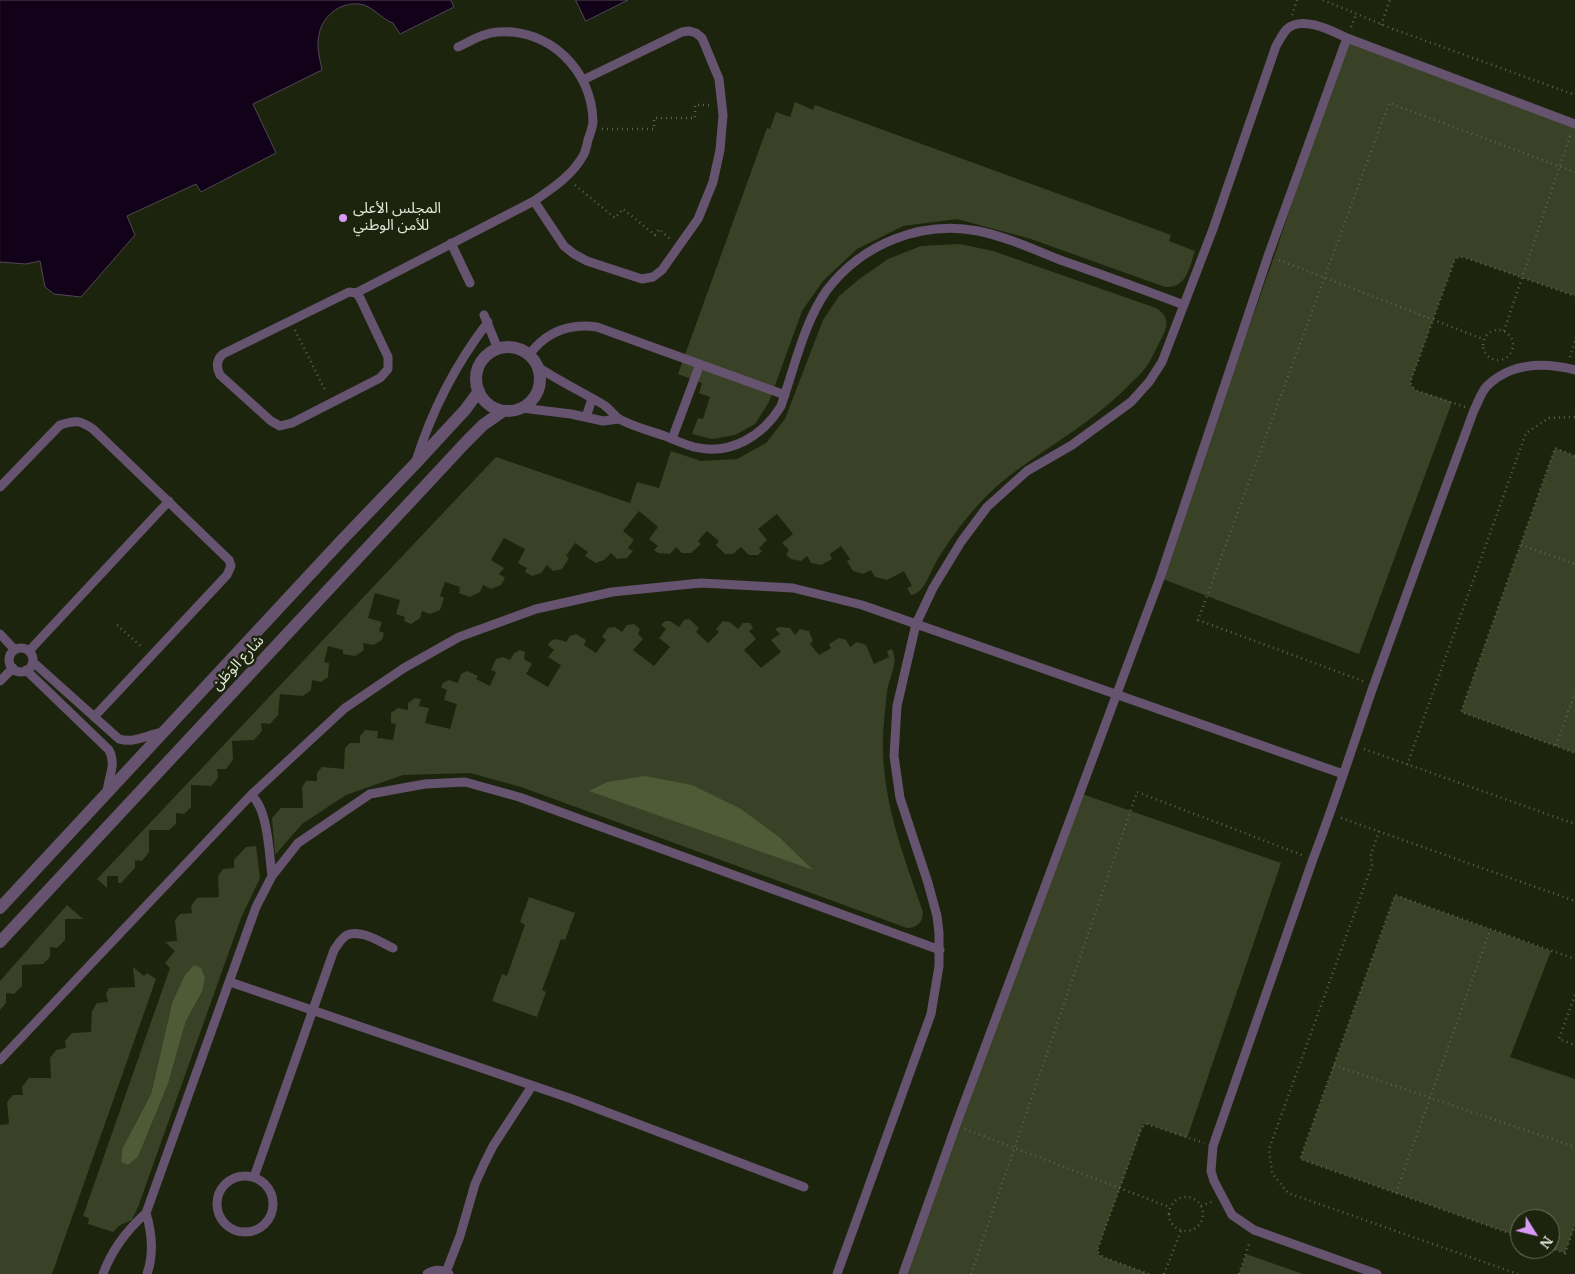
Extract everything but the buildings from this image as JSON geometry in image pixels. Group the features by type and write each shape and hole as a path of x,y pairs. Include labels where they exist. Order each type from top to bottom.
{"street":[{"path":"511,348 524,351 529,355 538,367 540,380 533,399 522,408 516,410 503,411 491,406 479,391 477,378 480,366 487,356 498,349 511,348"},
{"name":"شارع الوَطَن","path":"0,908 415,464 465,410 479,391"},
{"name":"شارع الوَطَن","path":"0,942 466,442 483,425 503,411"}],"lane":[{"path":"837,1274 931,1014 938,982 939,933 933,899 900,798 894,756 897,706 916,624 933,588 956,549 987,507 1027,471 1072,445 1131,402 1149,382 1162,362 1213,229 1276,46 1287,28 1302,23 1319,26 1575,124"},
{"path":"356,293 388,357 388,369 380,378 292,423 280,426 271,421 220,375 217,364 218,358 223,354 349,292 356,293 534,201 562,183 584,154 593,123 592,114 589,96 583,80 570,60 550,44 526,34 498,32 480,36 458,47"},
{"path":"534,201 564,246 574,254 587,261 642,279 653,277 662,270 698,219 712,182 720,150 723,114 719,79 702,38 696,33 682,32 583,80"},
{"path":"903,1274 956,1125 1160,578 1268,256 1347,38"},
{"path":"538,367 610,410 619,419 694,447 705,449 739,444 767,425 775,416 810,321 827,291 850,265 894,238 910,233 944,228 978,231 1003,238 1184,305"},
{"path":"451,243 470,283"},
{"path":"415,464 432,414 486,319 498,349"},
{"path":"529,355 536,346 554,333 575,326 586,326 608,330 784,395"},
{"path":"672,439 700,364"},
{"path":"1377,1274 1254,1230 1232,1215 1214,1181 1211,1171 1213,1146 1313,859 1331,814 1374,685 1474,410 1486,387 1512,369 1540,364 1571,369"},
{"path":"586,417 592,399"},
{"path":"522,408 603,421 619,419"},
{"path":"0,487 60,425 73,420 84,423 93,429 230,560 231,571 94,717"},
{"path":"29,651 169,501"},
{"path":"0,1060 251,794 345,708 404,668 459,637 536,610 612,592 701,583 792,588 862,604 1343,774"},
{"path":"0,634 12,652 10,662 13,668 19,671 26,670 33,662"},
{"path":"0,652 12,652 22,648 29,651 33,662 115,736 124,741 164,732"},
{"path":"0,681 13,668"},
{"path":"26,670 107,747 113,763 107,794"},
{"path":"104,1274 118,1244 131,1227 146,1213 256,907 272,876 298,843 370,794 425,784 465,782 519,798 940,950"},
{"path":"251,794 259,802 263,813 272,876"},
{"path":"254,1177 334,950 342,939 354,933 362,934 393,948"},
{"path":"230,982 572,1099 804,1187"},
{"path":"428,1274 436,1270 448,1273 475,1184 498,1138 532,1086"},
{"path":"238,1176 254,1177 267,1187 271,1194 273,1210 265,1224 259,1229 244,1233 228,1228 218,1215 217,1199 220,1191 238,1176"},
{"path":"146,1213 150,1224 152,1248 147,1274"}],"path":[{"path":"1323,0 1381,25 1575,95"},
{"path":"1381,25 1390,0"},
{"path":"1374,685 1198,620 1389,103 1575,172"},
{"path":"591,129 654,129 654,118 695,118 695,105 722,105"},
{"path":"1504,331 1575,124"},
{"path":"566,177 615,218 623,209 655,235 659,229 678,246"},
{"path":"1268,256 1483,339"},
{"path":"1474,410 1414,390 1411,386 1411,381 1454,262 1458,256 1464,256 1575,296"},
{"path":"290,321 331,403"},
{"path":"1494,330 1504,331 1512,338 1513,348 1508,357 1503,360 1498,361 1488,358 1483,350 1483,339 1494,330"},
{"path":"1571,369 1575,341"},
{"path":"1407,765 1526,433 1549,418 1575,417"},
{"path":"1575,456 1555,448 1461,712 1575,753"},
{"path":"1521,545 1575,564"},
{"path":"117,624 151,656"},
{"path":"1556,746 1575,693"},
{"path":"1353,746 1575,824"},
{"path":"971,1274 1137,792 1313,859"},
{"path":"1331,814 1575,901"},
{"path":"1379,831 1371,855 1372,865 1269,1149 1272,1173 1288,1193 1518,1274"},
{"path":"1510,1233 1300,1159 1395,896 1575,959"},
{"path":"1396,1193 1490,930"},
{"path":"1575,995 1559,1039 1575,1045"},
{"path":"1334,1065 1575,1147"},
{"path":"1149,1274 1102,1258 1098,1254 1098,1248 1144,1125 1148,1124 1213,1146"},
{"path":"956,1125 1169,1207"},
{"path":"1185,1196 1195,1199 1202,1206 1203,1216 1199,1225 1191,1231 1181,1231 1176,1229 1170,1222 1168,1212 1169,1207 1176,1199 1185,1196"},
{"path":"1560,1251 1565,1253 1575,1225"},
{"path":"1239,1274 1254,1230"},
{"path":"1164,1274 1181,1231"}],"green space":[{"path":"1347,38 1575,124 1575,296 1463,257 1455,259 1410,383 1415,390 1452,402 1359,654 1160,578 1275,254"},
{"path":"795,102 813,110 815,105 1171,235 1169,241 1195,251 1189,270 1183,281 1165,287 1031,239 957,219 903,226 857,249 823,281 802,311 769,402 755,424 735,435 712,439 692,434 698,418 703,419 710,397 699,393 702,383 678,374 767,128 770,129 776,112 790,117"},
{"path":"960,244 993,251 1156,308 1166,320 1166,328 1148,364 1119,395 1092,418 1007,478 983,500 952,537 935,564 926,583 916,594 911,595 907,588 912,586 904,571 887,580 875,577 871,570 863,574 853,571 847,561 850,559 841,546 830,554 832,559 821,565 811,563 807,556 801,561 791,559 786,555 789,550 782,543 793,534 777,514 758,529 767,540 759,548 762,551 758,555 749,555 741,547 733,554 725,554 716,545 719,541 707,531 698,541 701,544 691,553 682,553 676,547 670,554 658,553 654,550 658,546 649,539 658,527 639,511 623,531 634,540 628,548 633,551 627,558 617,559 611,553 604,560 596,563 585,556 588,552 575,543 566,556 569,558 562,569 553,571 547,565 541,573 532,576 525,572 527,568 518,563 525,549 504,538 491,560 504,568 499,574 505,578 501,585 491,589 483,585 480,592 470,597 459,593 460,587 445,582 440,596 444,598 440,610 430,614 422,611 420,618 411,624 404,621 405,617 396,614 400,600 375,593 368,618 382,622 379,631 384,633 382,640 373,645 363,643 364,650 355,656 343,654 343,650 328,646 324,662 329,663 328,677 321,682 312,680 311,690 303,696 280,694 278,715 270,724 261,723 262,731 254,740 232,741 233,760 226,769 217,769 218,778 211,786 191,785 191,807 184,814 176,813 176,824 169,830 149,830 149,852 142,861 135,860 135,868 121,883 118,883 118,876 107,876 107,888 97,879 496,457 630,503 637,482 659,488 671,451 701,461 737,459 766,443 785,419 823,320 839,296 888,259 921,246"},
{"path":"1555,448 1575,456 1575,753 1461,712"},
{"path":"689,619 699,628 696,632 708,643 719,632 716,629 723,621 730,622 738,629 743,623 750,623 753,628 749,631 756,639 744,650 761,668 781,652 771,640 780,634 775,629 779,627 790,628 795,635 800,629 809,631 813,641 810,644 819,655 831,648 829,644 839,638 846,640 850,647 857,642 866,645 874,664 889,657 887,651 892,649 894,665 887,692 883,753 888,794 897,834 923,912 921,921 916,926 907,928 521,787 470,773 403,775 346,795 302,824 275,855 272,818 281,808 303,808 302,787 306,781 317,781 317,773 322,767 344,769 345,748 350,743 360,743 360,736 365,730 378,731 377,738 393,740 396,724 391,723 391,713 398,708 408,710 408,703 415,698 421,699 419,706 429,708 425,723 450,729 457,704 444,700 447,690 441,687 443,683 449,680 458,683 461,674 467,671 478,676 476,679 490,686 496,672 491,670 496,659 503,657 510,660 514,653 520,650 525,652 524,659 532,664 526,674 548,687 561,665 548,657 554,650 548,645 552,641 566,642 570,636 576,634 586,640 584,645 596,653 606,640 602,637 608,628 615,627 622,632 627,625 634,624 640,629 638,634 643,639 633,650 654,666 670,647 659,638 666,629 661,625 665,621 670,621 679,627 684,620"},
{"path":"645,776 692,785 741,809 779,837 813,870 589,791 607,782"},
{"path":"1079,793 1281,863 1187,1138 1148,1124 1143,1125 1098,1248 1098,1254 1103,1257 1149,1274 903,1274"},
{"path":"256,846 260,878 241,918 138,1207 132,1220 120,1225 113,1232 88,1224 89,1218 83,1216 170,968 165,963 175,951 165,942 177,941 175,920 180,914 192,913 191,906 197,898 219,897 218,876 223,869 234,868 234,860 246,847","holes":["202,992 186,1021 168,1084 138,1157 128,1165 121,1162 122,1149 151,1094 172,1003"]},
{"path":"1395,895 1551,951 1510,1057 1575,1079 1575,1225 1565,1253 1560,1251 1560,1209 1510,1209 1510,1233 1300,1159"},
{"path":"529,897 575,913 565,940 561,939 542,990 546,992 537,1017 492,1001 502,974 507,976 525,925 520,922"},
{"path":"67,905 83,919 65,919 65,940 57,948 50,947 50,957 43,964 22,965 22,986 14,994 6,993 6,1003 0,1010 0,981"},
{"path":"194,965 201,968 205,978 202,992 186,1021 168,1084 138,1157 128,1165 121,1162 122,1149 151,1094 172,1003 185,975"},
{"path":"133,967 144,976 147,973 156,979 52,1274 0,1274 0,1125 9,1124 7,1102 13,1095 23,1095 22,1087 29,1078 51,1078 50,1058 56,1050 66,1048 65,1041 72,1033 91,1032 92,1011 97,1003 108,1002 106,994 109,988 135,987"},
{"path":"1246,1254 1303,1274 1239,1274"}],"shaded area":[{"path":"0,0 451,0 454,7 400,34 393,23 364,5 345,5 333,12 324,22 318,39 322,70 253,104 276,153 201,192 196,184 127,216 135,235 81,297 54,294 45,287 40,261 26,264 0,262"},
{"path":"576,0 628,0 586,21"}],"place":[{"name":"المجلس الأعلى للأمن الوطني","path":"343,218"}]}
